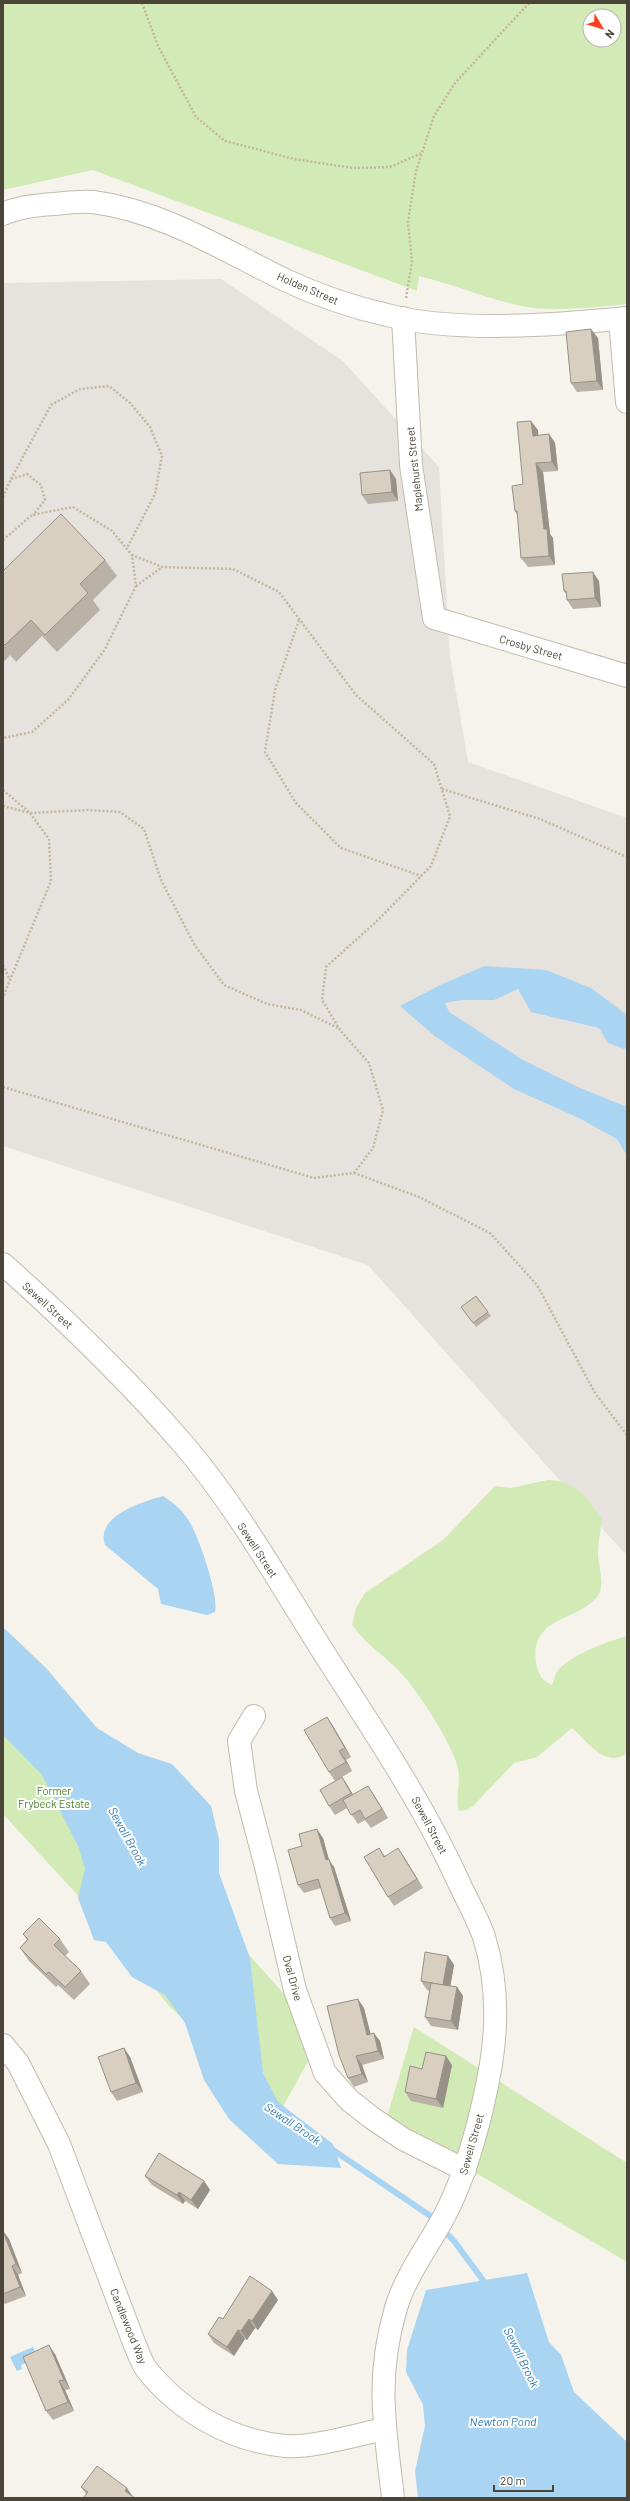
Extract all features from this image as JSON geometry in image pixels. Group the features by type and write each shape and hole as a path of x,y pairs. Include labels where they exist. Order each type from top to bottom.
{"street":[{"name":"Holden Street","path":"3,214 39,205 92,202 138,213 178,226 233,252 286,280 324,296 351,306 403,318 484,325 524,325 624,318"},
{"name":"Maplehurst Street","path":"403,318 411,465 434,618"},
{"path":"624,318 627,402"},
{"name":"Crosby Street","path":"434,618 627,676"},
{"name":"Sewell Street","path":"3,1264 72,1326 141,1396 188,1450 249,1535 417,1799 446,1853 483,1933 492,1966 496,2003 491,2066 465,2170 440,2223 398,2303 389,2336 383,2370 384,2429 393,2498"},
{"name":"Oval Drive","path":"254,1716 240,1741 246,1792 266,1867 295,1990 324,2072 349,2100 378,2122 403,2139 465,2170"},
{"name":"Candlewood Way","path":"3,2045 18,2063 59,2144 132,2340 146,2369 170,2394 220,2429 250,2440 286,2446 334,2440 384,2429"}],"path":[{"path":"142,3 158,46 196,117 225,141 294,159 353,168 390,167 422,153"},
{"path":"403,318 412,261 408,222 416,172 434,116 455,83 529,3"},
{"path":"3,497 11,479 51,405 80,388 109,386 130,403 150,427 162,456 155,494 127,548"},
{"path":"3,540 32,515 45,500 41,486 27,474 11,479"},
{"path":"32,515 72,508 112,531 132,555 136,586"},
{"path":"132,555 162,567 233,569 279,592 356,695 434,764 450,816 431,866 378,920 326,967 322,1000 340,1030 369,1063 383,1110 373,1148 354,1172"},
{"path":"3,738 32,732 68,700 105,649 136,586 162,567"},
{"path":"299,619 275,690 265,752 296,803 340,848 421,876"},
{"path":"442,789 540,819 627,857"},
{"path":"3,790 30,813 49,839 51,881 3,997"},
{"path":"3,806 30,813 88,810 120,812 144,829 161,880 190,937 224,985 267,1004 301,1010 340,1030"},
{"path":"3,965 10,980"},
{"path":"3,1087 314,1178 354,1172 419,1197 490,1233 537,1285 595,1393 627,1436"}],"shaded area":[{"path":"221,279 343,361 439,467 450,657 468,762 627,818 627,1556 368,1265 3,1146 3,283"}],"green space":[{"path":"3,3 627,3 627,304 567,309 533,308 504,302 419,276 417,291 93,170 3,190"},
{"path":"548,1480 566,1483 579,1491 585,1496 601,1517 598,1556 601,1586 598,1596 589,1604 547,1628 540,1636 536,1647 536,1662 538,1670 543,1679 552,1685 555,1675 564,1664 600,1645 627,1636 627,1753 619,1757 611,1758 604,1756 597,1752 572,1728 537,1757 514,1763 473,1806 466,1810 459,1811 459,1773 455,1757 449,1745 425,1704 400,1672 369,1644 352,1625 356,1608 365,1593 443,1540 495,1486 511,1488"},
{"name":"Former Frybeck Estate","path":"3,1648 150,1845 322,2036 281,2110 169,2006 104,1924 3,1814"},
{"path":"414,2027 627,2163 627,2262 386,2120"}],"water":[{"path":"485,966 546,970 591,988 627,1015 627,1050 608,1043 599,1028 531,1012 518,989 494,1000 462,1000 445,1003 449,1012 523,1060 580,1088 627,1107 627,1156 617,1139 579,1118 514,1089 436,1037 400,1006 440,985"},
{"path":"163,1496 181,1510 189,1521 198,1540 211,1580 214,1593 215,1612 207,1615 161,1604 158,1589 105,1545 104,1535 107,1526 113,1518 133,1506"},
{"path":"3,1627 46,1668 97,1728 138,1753 172,1764 211,1806 219,1839 219,1873 250,1958 263,2073 278,2102 333,2144 341,2168 278,2164 229,2119 204,2080 185,2023 165,1995 132,1977 106,1942 94,1940 78,1898 85,1869 79,1848 42,1775 3,1735"},
{"name":"Newton Pond","path":"527,2273 549,2342 561,2355 574,2392 627,2442 627,2498 418,2498 415,2471 425,2426 423,2405 406,2372 407,2350 426,2290"},
{"path":"33,2347 38,2357 21,2365 22,2369 17,2371 10,2357"}],"building":[{"path":"591,329 597,381 571,383 566,332"},
{"path":"531,421 533,436 549,434 552,462 536,463 544,529 547,529 549,556 521,558 517,511 515,511 512,486 523,484 517,422"},
{"path":"390,470 392,492 362,495 360,473"},
{"path":"61,514 105,560 80,584 88,593 45,635 31,620 5,645 3,643 3,571"},
{"path":"593,572 595,598 567,600 566,591 564,591 562,574"},
{"path":"476,1296 488,1312 473,1323 461,1307"},
{"path":"327,1717 345,1748 339,1751 346,1762 329,1772 304,1730"},
{"path":"342,1777 351,1793 329,1806 320,1790"},
{"path":"368,1786 382,1809 365,1819 360,1810 351,1815 343,1800"},
{"path":"317,1829 326,1860 329,1859 345,1913 330,1918 318,1879 298,1885 288,1850 302,1846 299,1834"},
{"path":"379,1848 384,1857 398,1848 417,1879 388,1897 364,1857"},
{"path":"39,1918 60,1939 54,1945 81,1971 65,1987 49,1972 46,1974 20,1948 28,1939 23,1934"},
{"path":"425,1952 448,1956 443,1985 421,1981"},
{"path":"431,1983 457,1987 451,2021 425,2017"},
{"path":"358,1999 367,2035 374,2033 378,2051 356,2056 362,2074 348,2078 339,2055 327,2006"},
{"path":"124,2048 136,2083 111,2092 98,2057"},
{"path":"426,2052 446,2056 436,2099 405,2092 410,2066 422,2069"},
{"path":"159,2153 204,2181 191,2200 179,2192 177,2195 145,2176"},
{"path":"3,2232 16,2264 12,2266 20,2287 3,2294"},
{"path":"250,2276 272,2291 252,2321 249,2319 241,2331 238,2330 227,2347 208,2334 219,2317 223,2319"},
{"path":"49,2345 64,2380 59,2381 68,2402 46,2411 23,2357"},
{"path":"97,2466 127,2488 125,2491 135,2498 83,2498 88,2492 81,2487"}],"waterway":[{"name":"Sewall Brook","path":"330,2148 429,2215 454,2241 488,2287"}]}
